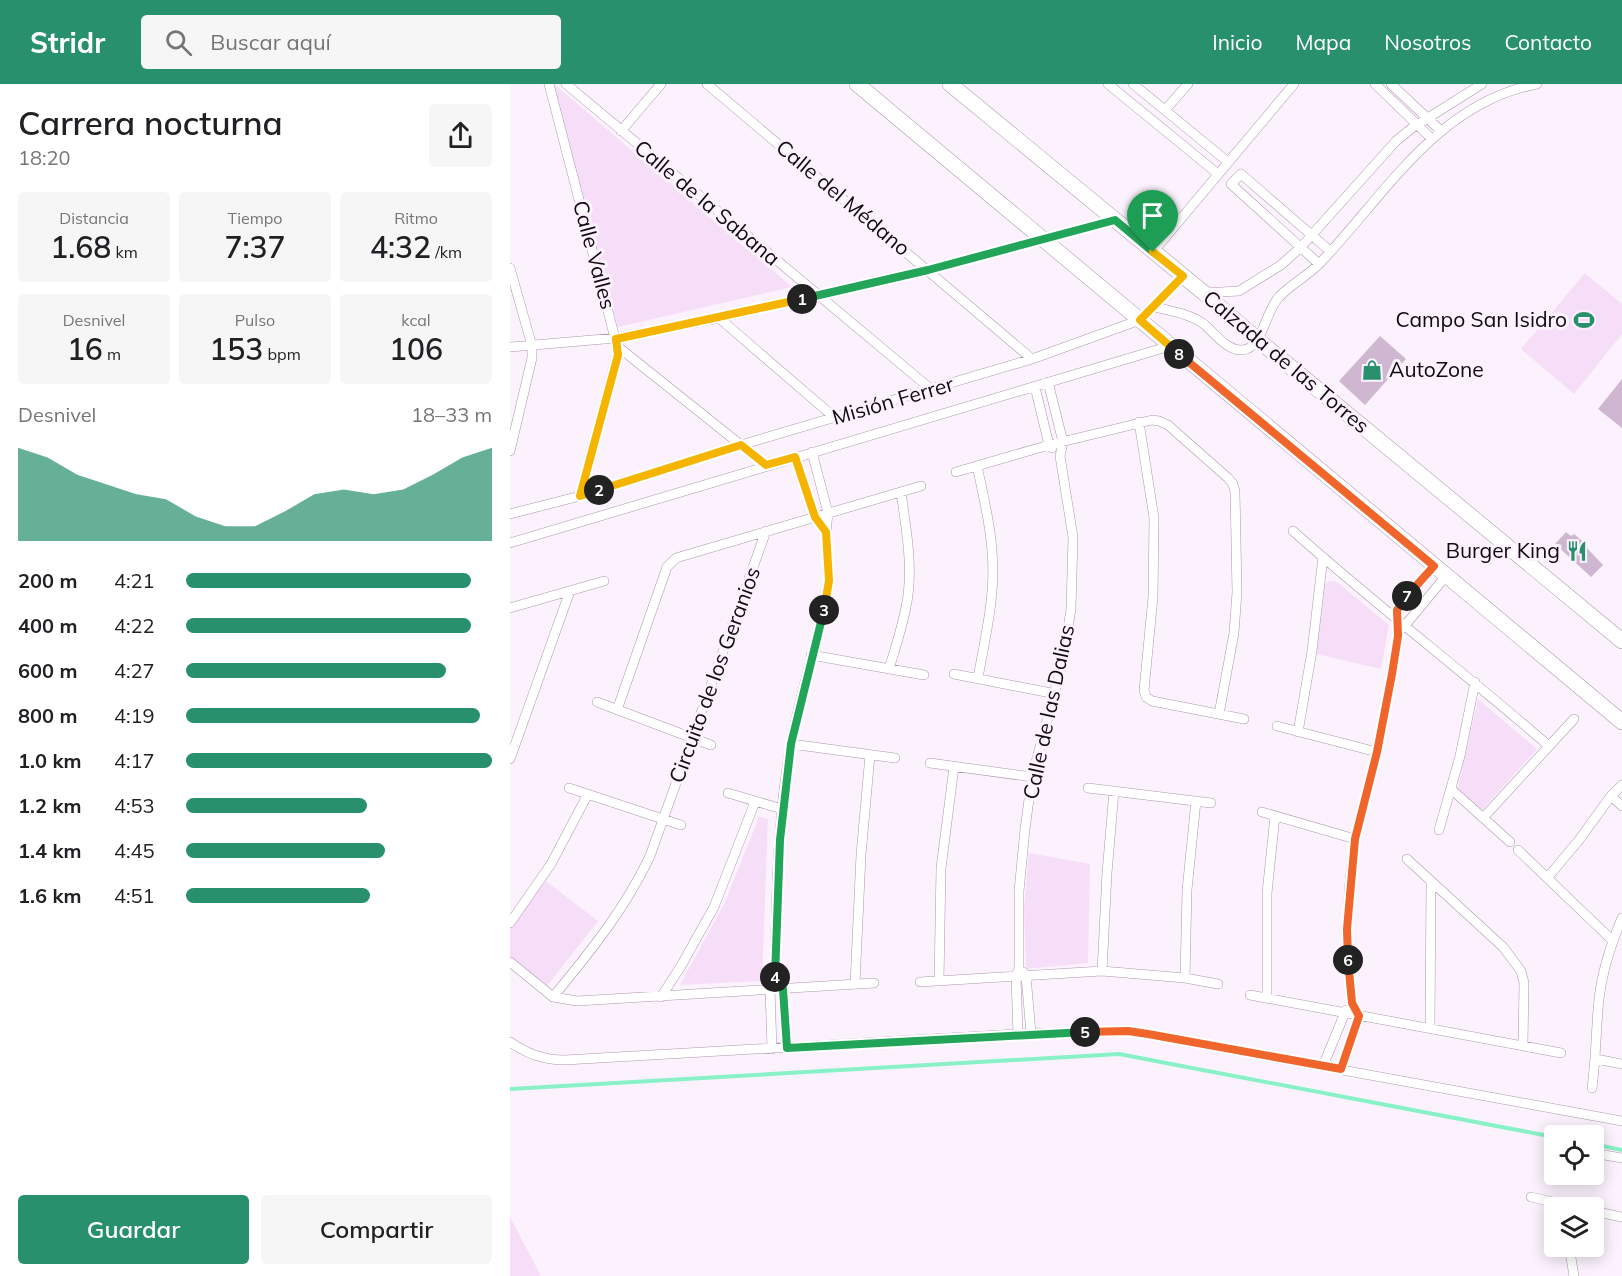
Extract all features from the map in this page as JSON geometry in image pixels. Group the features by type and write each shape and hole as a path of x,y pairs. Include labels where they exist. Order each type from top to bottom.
{"main road":[{"path":"857,84 1622,722"},
{"name":"Calzada de las Torres","path":"950,84 1622,641"}],"street":[{"name":"Calle Valles","path":"549,84 618,355 580,496"},
{"name":"Calle de la Sabana","path":"566,84 932,390"},
{"path":"621,131 661,84"},
{"name":"Calle del Médano","path":"707,84 1032,360"},
{"path":"1108,84 1218,174"},
{"path":"1133,84 1228,162"},
{"path":"1165,110 1188,84"},
{"path":"1153,252 1294,84"},
{"path":"1375,84 1432,139"},
{"path":"1391,84 1441,131"},
{"path":"1154,307 1173,311 1202,322 1225,344 1238,351 1245,350 1258,340 1268,314 1279,298 1319,264 1386,187 1432,139 1468,111 1486,101 1537,84"},
{"path":"1204,293 1239,291 1281,265 1301,247 1396,141 1479,85"},
{"path":"1319,264 1230,184 1241,174 1330,251"},
{"path":"510,347 616,342 928,270 1115,220"},
{"path":"510,267 532,346 530,370 510,451"},
{"name":"Misión Ferrer","path":"510,514 580,496 741,445 1032,360 1140,320 1183,276"},
{"path":"718,318 835,418"},
{"path":"616,342 766,465"},
{"path":"510,543 1170,346"},
{"name":"Calle de las Dalias","path":"1018,1034 1019,891 1024,828 1032,777 1056,694 1071,609 1073,537 1060,456 1063,442 1048,381"},
{"path":"1035,387 1049,445 1060,456"},
{"path":"956,472 1139,422 1160,421 1168,425 1233,484 1237,592 1234,633 1219,714"},
{"path":"1139,422 1154,518 1153,597 1144,690 1146,697 1152,701 1244,719"},
{"path":"772,1049 770,990 775,980 782,809 791,744 829,581 826,532 828,513 812,452"},
{"path":"795,457 815,517 826,532"},
{"path":"977,466 987,508 992,550 993,589 978,678"},
{"name":"Circuito de los Geranios","path":"617,710 667,567 676,558 921,486"},
{"path":"889,669 907,605 907,543 901,492"},
{"name":"Circuito de los Geranios","path":"553,997 605,933 637,884 663,819 766,531"},
{"path":"1293,531 1549,746"},
{"path":"1299,732 1312,651 1323,557"},
{"path":"1341,1069 1359,1016 1352,1003 1347,929 1355,839 1377,752 1401,622 1398,607 1440,571"},
{"path":"1401,622 1440,571"},
{"path":"510,608 604,581"},
{"path":"510,759 570,591"},
{"path":"811,656 924,675"},
{"path":"954,674 1056,694"},
{"path":"1439,830 1451,789 1475,682"},
{"path":"597,702 711,745"},
{"path":"1483,818 1574,719"},
{"path":"1277,726 1377,752"},
{"path":"791,744 895,758"},
{"path":"855,984 861,855 870,755"},
{"path":"930,763 1032,777"},
{"path":"939,981 941,868 954,767"},
{"path":"1548,877 1622,785"},
{"path":"569,788 681,825"},
{"path":"1089,788 1211,803"},
{"path":"1451,789 1509,842"},
{"path":"1102,971 1114,791"},
{"path":"728,793 782,809"},
{"path":"510,923 551,864 588,794"},
{"path":"1611,796 1622,806"},
{"path":"1185,978 1186,890 1196,801"},
{"path":"661,997 714,907 756,802"},
{"path":"1262,812 1355,839"},
{"path":"1267,998 1267,893 1275,816"},
{"path":"1518,850 1612,940"},
{"path":"1407,859 1503,947 1521,971 1524,983 1523,1045"},
{"path":"1430,1027 1431,882"},
{"path":"1592,1088 1599,998 1612,940 1622,918"},
{"path":"510,962 553,997 577,1001 874,983"},
{"path":"920,982 1020,974 1102,971 1185,978 1218,984"},
{"name":"Calle de las Dalias","path":"1020,974 1031,1034"},
{"path":"775,980 783,989 787,1048"},
{"path":"1250,995 1561,1053"},
{"path":"1323,1066 1344,1012 1352,1003"},
{"path":"510,1042 534,1056 551,1060 1018,1034 1128,1031 1622,1122"},
{"path":"1596,1059 1622,1064"},
{"path":"1604,1155 1622,1158"},
{"path":"1531,1197 1544,1201"},
{"path":"1604,1213 1622,1216"},
{"path":"1571,1257 1574,1276"}],"shaded area":[{"path":"551,84 554,84 792,287 618,327"},
{"name":"Campo San Isidro","path":"1585,273 1622,304 1622,334 1574,394 1521,349"},
{"path":"1329,581 1337,582 1389,625 1381,669 1316,654 1325,585"},
{"path":"1478,699 1537,749 1481,811 1457,791"},
{"path":"759,817 768,819 762,981 680,985 725,902"},
{"path":"1029,853 1090,864 1088,963 1026,969 1024,908"},
{"path":"546,881 598,921 547,986 510,957 510,927"},
{"path":"510,1217 541,1276 510,1276"}],"building":[{"name":"AutoZone","path":"1380,336 1406,359 1365,405 1339,381"},
{"path":"1622,379 1622,428 1598,409"},
{"name":"Burger King","path":"1566,532 1571,536 1574,534 1587,545 1586,547 1603,565 1591,577 1555,544"}],"waterway":[{"path":"510,1089 1119,1054 1544,1135"},
{"path":"1604,1146 1622,1150"}],"place":[{"name":"Campo San Isidro","path":"1584,320"},
{"name":"AutoZone","path":"1372,370"},
{"name":"Burger King","path":"1577,551"}],"route":[{"path":"1115,220 1153,252 1183,276 1140,320 1434,566 1397,610 1398,636 1392,674 1377,752 1355,839 1347,929 1352,1003 1359,1016 1341,1069 1128,1031 1018,1034 787,1048 783,989 775,980 782,809 797,714 826,600 829,563 826,532 815,517 795,457 766,465 741,445 580,496 618,355 616,339 928,270 1115,220"}]}
